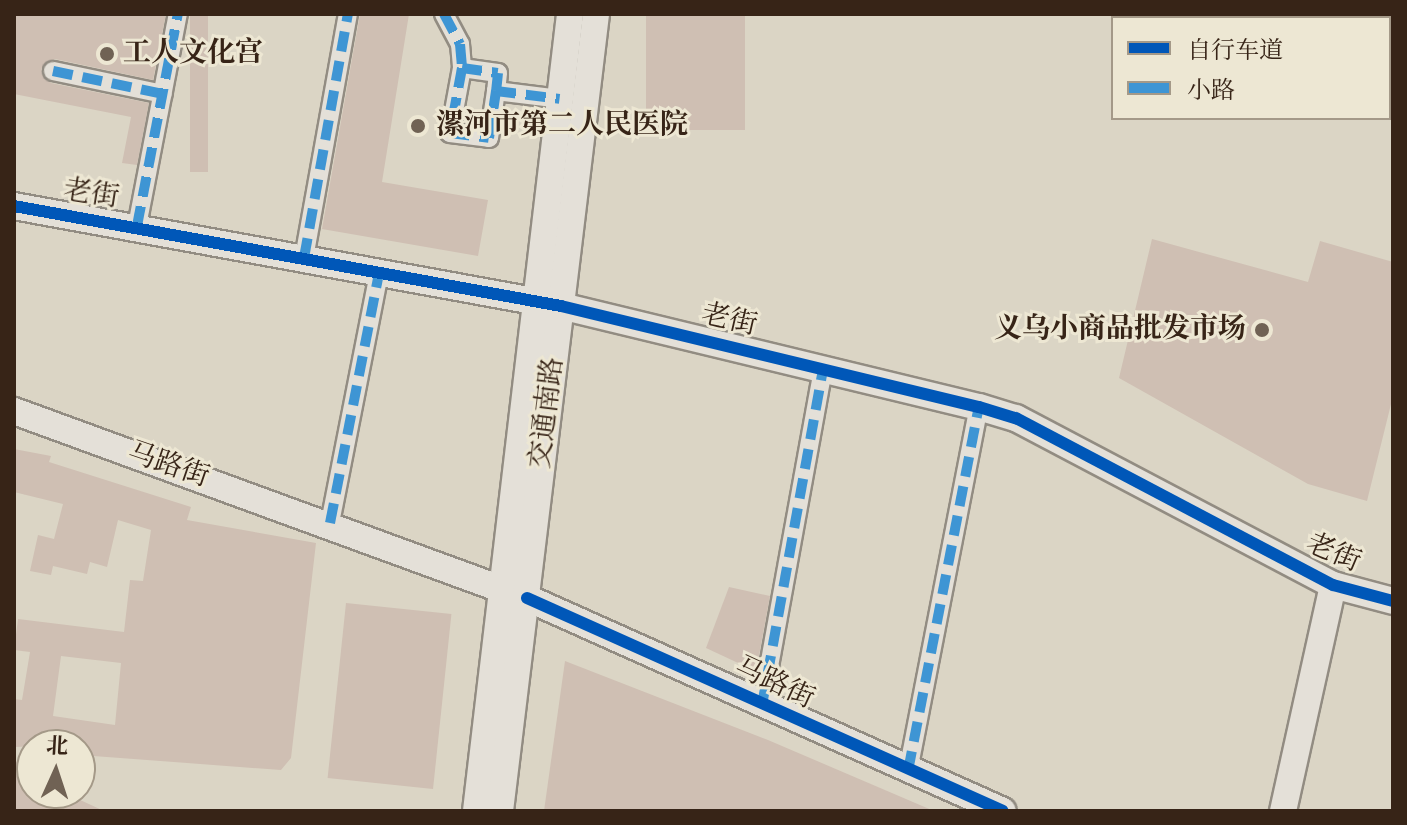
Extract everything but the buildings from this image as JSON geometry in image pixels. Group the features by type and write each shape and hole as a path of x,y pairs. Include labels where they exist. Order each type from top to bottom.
{"street":[{"path":"137,226 178,14"},
{"path":"304,258 348,14"},
{"path":"444,14 460,44 462,68 450,133 489,138 498,73 462,68"},
{"name":"交通南路","path":"500,811 527,598 560,99 570,14"},
{"name":"交通南路","path":"476,811 501,589 596,14"},
{"path":"53,71 163,94"},
{"path":"496,91 560,99"},
{"name":"老街","path":"14,206 137,226 548,304 979,407 1016,418 1333,585 1393,601"},
{"path":"330,523 379,273"},
{"path":"762,705 823,368"},
{"path":"908,771 979,407"},
{"name":"马路街","path":"14,411 330,523 501,589"},
{"path":"1283,811 1333,585"},
{"name":"马路街","path":"527,598 1003,811"}],"marked path":[{"path":"137,226 178,14"},
{"path":"304,258 348,14"},
{"path":"444,14 460,44 462,68 450,133 489,138 496,91 560,99"},
{"path":"462,68 498,73 496,91"},
{"path":"53,71 163,94"},
{"path":"330,523 379,273"},
{"path":"762,705 823,368"},
{"path":"908,771 979,407"}],"cycle path":[{"path":"14,206 561,306 979,407 1016,418 1333,585 1393,601"},
{"path":"527,598 1003,811"}],"place":[{"name":"工人文化宫","path":"107,54"},
{"name":"漯河市第二人民医院","path":"418,126"},
{"name":"义乌小商品批发市场","path":"1262,330"}]}
